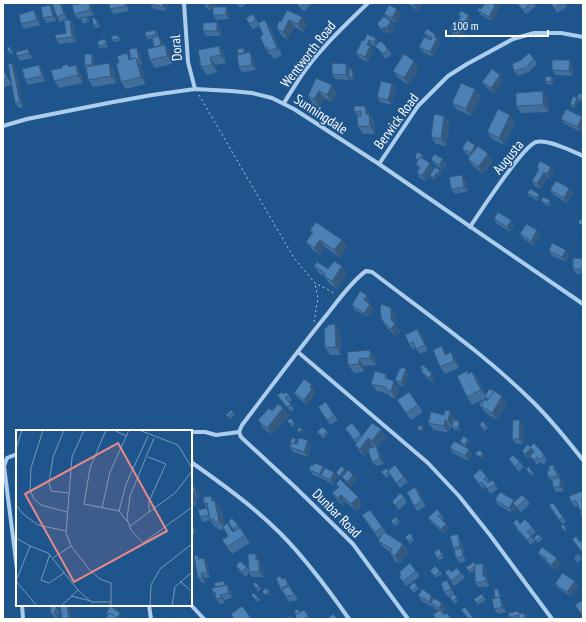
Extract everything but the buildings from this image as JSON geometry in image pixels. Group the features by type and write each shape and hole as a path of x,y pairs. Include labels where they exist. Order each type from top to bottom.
{"street":[{"name":"Doral","path":"184,3 188,62 195,89"},
{"name":"Wentworth Road","path":"284,103 306,70 324,47 347,22 368,3"},
{"name":"Berwick Road","path":"379,164 418,106 448,76 467,64 513,39 534,33 560,33 583,37"},
{"name":"Sunningdale","path":"3,126 27,119 108,103 195,89 252,93 284,103 379,164 583,304"},
{"name":"Augusta","path":"470,227 530,145 536,142 545,141 583,156"},
{"path":"192,432 205,432 216,435 239,432 242,425 313,332 361,274 366,271 372,272 441,324 507,378 536,405 583,460"},
{"path":"298,352 428,463 459,496 486,529 552,619"},
{"name":"Dunbar Road","path":"239,432 241,437 353,544 408,619"},
{"path":"16,454 7,458 4,466 16,561"},
{"path":"192,463 250,505 280,533 302,558 349,619"},
{"path":"22,606 23,619"},
{"path":"149,606 151,619"},
{"path":"192,606 204,619"}],"path":[{"path":"195,89 294,258 315,283 342,296"},
{"path":"313,332 318,298 315,283"}]}
